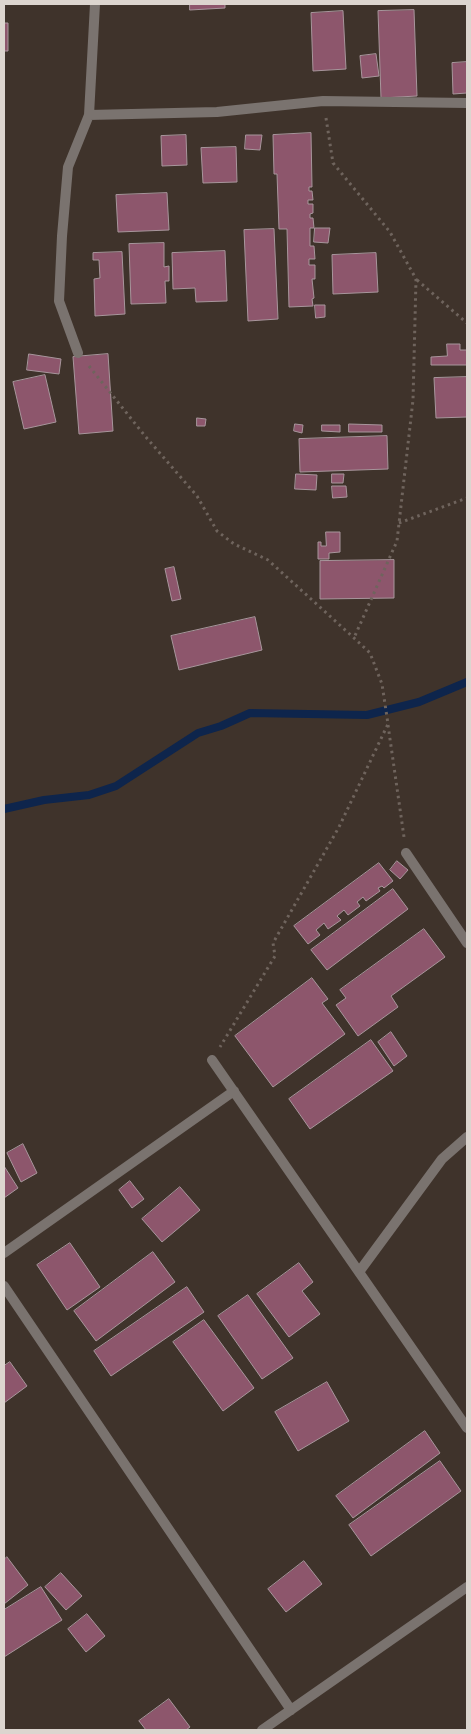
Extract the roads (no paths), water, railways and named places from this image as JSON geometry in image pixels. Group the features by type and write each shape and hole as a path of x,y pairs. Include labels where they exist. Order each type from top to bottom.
{"street":[{"path":"78,353 59,301 62,236 68,167 89,115 95,4"},
{"path":"89,115 217,112 324,101 467,103"},
{"path":"406,853 467,942"},
{"path":"212,1060 467,1428"},
{"path":"4,1252 234,1091"},
{"path":"359,1272 442,1159 467,1137"},
{"path":"4,1286 292,1710"},
{"path":"262,1730 467,1587"}],"waterway":[{"path":"4,809 44,800 89,795 116,786 198,733 221,726 250,713 367,715 419,702 467,682"}]}
